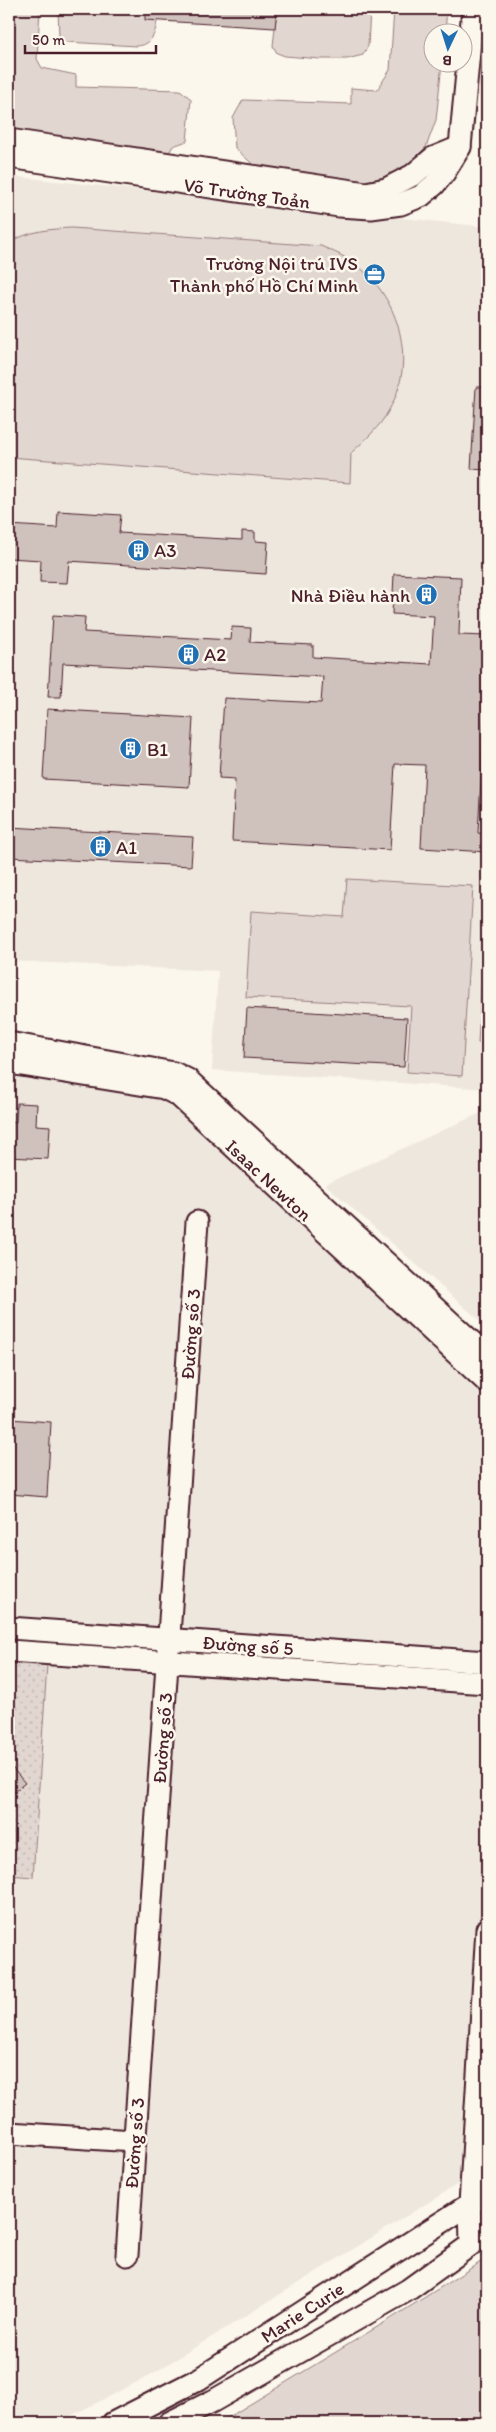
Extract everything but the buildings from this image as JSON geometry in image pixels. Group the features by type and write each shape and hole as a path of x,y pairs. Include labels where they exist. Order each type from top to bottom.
{"street":[{"name":"Võ Trường Toản","path":"9,157 339,206 371,208 401,204 421,196 434,185 460,147 473,9"},
{"name":"Võ Trường Toản","path":"9,140 366,193 386,189 412,175 433,158 460,147"},
{"name":"Isaac Newton","path":"9,1043 174,1073 188,1080 487,1356"},
{"name":"Isaac Newton","path":"9,1063 164,1088 178,1096 487,1382"},
{"name":"Đường số 3","path":"127,2255 197,1222"},
{"name":"Đường số 5","path":"9,1628 487,1662"},
{"name":"Đường số 5","path":"9,1651 487,1683"},
{"path":"479,2238 487,1930"},
{"path":"9,2133 134,2141"},
{"name":"Marie Curie","path":"113,2423 200,2379 479,2199"},
{"name":"Marie Curie","path":"168,2423 213,2401 408,2290 479,2238"}],"shaded area":[{"path":"9,9 40,9 37,59 42,68 76,75 76,87 180,90 191,99 187,141 173,146 167,156 9,133"},
{"path":"58,9 158,9 156,27 152,38 143,45 137,46 66,42 59,37"},
{"path":"277,9 370,9 368,46 363,55 347,59 285,56 277,53 273,46"},
{"path":"394,9 447,9 446,22 424,22 424,72 441,72 436,120 426,147 407,166 377,182 348,187 260,171 235,148 233,118 243,100 351,104 351,88 377,90 390,70"},
{"path":"9,176 487,227 487,1089 212,1070 218,971 9,961"},
{"path":"72,228 321,246 345,257 358,266 373,280 394,314 403,352 402,372 389,410 372,433 351,453 350,483 9,457 9,243 31,233"},
{"path":"347,879 473,886 462,1076 407,1072 411,1006 246,997 251,911 344,917"},
{"path":"485,921 487,922 487,1044 478,1043"},
{"path":"9,1069 162,1092 487,1390 487,2166 147,2377 57,2423 9,2423"},
{"path":"487,1110 487,1327 325,1184"},
{"path":"9,1662 47,1665 33,1877 9,1875 9,1796 24,1783 9,1764"},
{"path":"487,2258 487,2423 219,2423 392,2318"}],"place":[{"name":"Trường Nội trú IVS Thành phố Hồ Chí Minh","path":"374,274"},
{"name":"A3","path":"138,550"},
{"name":"Nhà Điều hành","path":"426,595"},
{"name":"A2","path":"188,654"},
{"name":"B1","path":"131,749"},
{"name":"A1","path":"100,847"}]}
